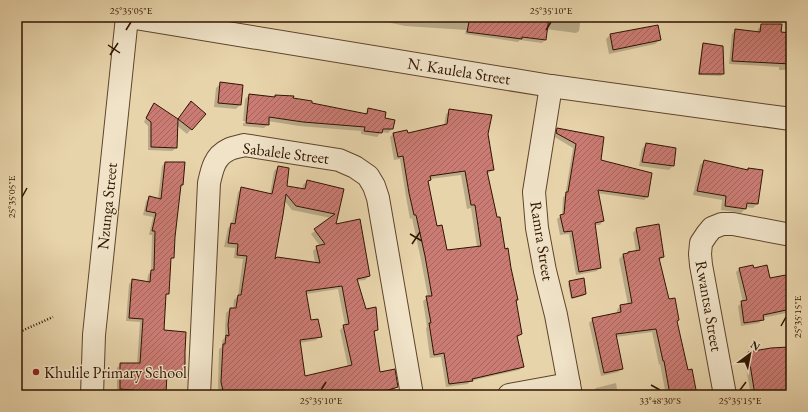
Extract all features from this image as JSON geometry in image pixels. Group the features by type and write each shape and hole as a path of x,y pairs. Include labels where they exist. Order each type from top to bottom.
{"street":[{"name":"N. Kaulela Street","path":"128,17 551,86 791,119"},
{"name":"Nzunga Street","path":"92,395 94,335 128,17"},
{"name":"Ramra Street","path":"551,86 534,192 537,228 545,271 556,315 570,390"},
{"name":"Sabalele Street","path":"199,395 212,168 220,155 229,149 244,145 338,160 356,167 368,176 374,186 379,205 412,395"},
{"name":"Rwantsa Street","path":"725,395 700,265 701,243 712,228 722,224 733,224 791,235"},
{"path":"509,395 570,390"}],"path":[{"path":"17,333 53,317"}],"building":[{"path":"470,17 549,17 546,40 522,37 522,39 467,32"},
{"path":"761,24 782,24 781,32 791,33 791,64 732,61 735,29 760,32"},
{"path":"658,25 661,40 613,50 610,34"},
{"path":"703,43 723,46 724,74 699,74"},
{"path":"220,82 243,85 241,105 218,103"},
{"path":"249,94 275,97 275,95 294,96 293,98 312,101 312,103 367,114 368,108 386,112 385,118 395,120 393,129 383,129 382,133 364,131 365,127 303,122 269,117 269,125 246,123"},
{"path":"191,101 206,114 192,130 178,119"},
{"path":"154,103 178,119 177,148 151,147 151,122 146,118"},
{"path":"449,109 492,115 488,134 494,170 487,171 497,217 500,217 505,249 508,248 518,300 516,300 522,334 517,336 524,367 472,379 473,381 449,384 444,353 434,355 429,323 431,323 426,296 432,296 425,256 416,215 414,215 409,193 403,156 398,157 393,133 407,130 408,133 447,124","holes":["465,171 471,205 475,205 481,246 447,250 442,225 437,226 428,181 431,180 430,176"]},
{"path":"557,128 604,137 601,160 652,173 648,197 598,190 604,221 595,223 601,268 579,272 572,231 564,232 560,215 564,214 566,192 568,192 576,144 556,133"},
{"path":"646,143 676,148 674,166 642,162"},
{"path":"704,160 748,170 748,168 763,170 758,204 747,203 746,209 725,206 726,196 697,191"},
{"path":"165,162 185,162 175,237 174,258 171,258 169,294 166,294 164,330 186,332 185,373 167,373 166,394 132,394 133,390 120,389 120,363 140,363 143,319 129,318 132,279 150,282 151,270 154,270 155,231 152,231 156,213 146,211 149,196 161,199"},
{"path":"278,166 289,168 287,186 305,189 307,180 344,189 336,224 360,219 370,276 357,279 366,309 376,307 378,330 374,331 380,372 395,369 398,387 388,390 389,395 224,395 221,382 223,344 225,344 226,335 229,336 228,325 230,308 236,308 238,295 241,295 247,256 237,255 238,244 228,243 231,223 235,224 241,187 272,194","holes":["286,194 296,206 335,214 314,229 325,244 316,246 320,263 277,257 275,259","342,286 349,324 343,325 352,365 305,376 300,340 322,337 318,319 311,320 306,291"]},
{"path":"659,224 664,257 659,258 669,299 675,298 679,320 677,321 688,370 692,369 697,395 670,395 656,329 616,334 623,369 604,373 592,318 621,312 620,305 632,303 623,254 640,250 636,228"},
{"path":"753,265 754,268 767,265 770,278 791,274 791,309 763,315 764,320 744,323 741,301 747,300 739,268"},
{"path":"584,278 586,294 572,298 569,281"},
{"path":"789,347 790,367 788,368 791,395 755,395 748,352"}],"place":[{"name":"Khulile Primary School","path":"36,372"}]}
